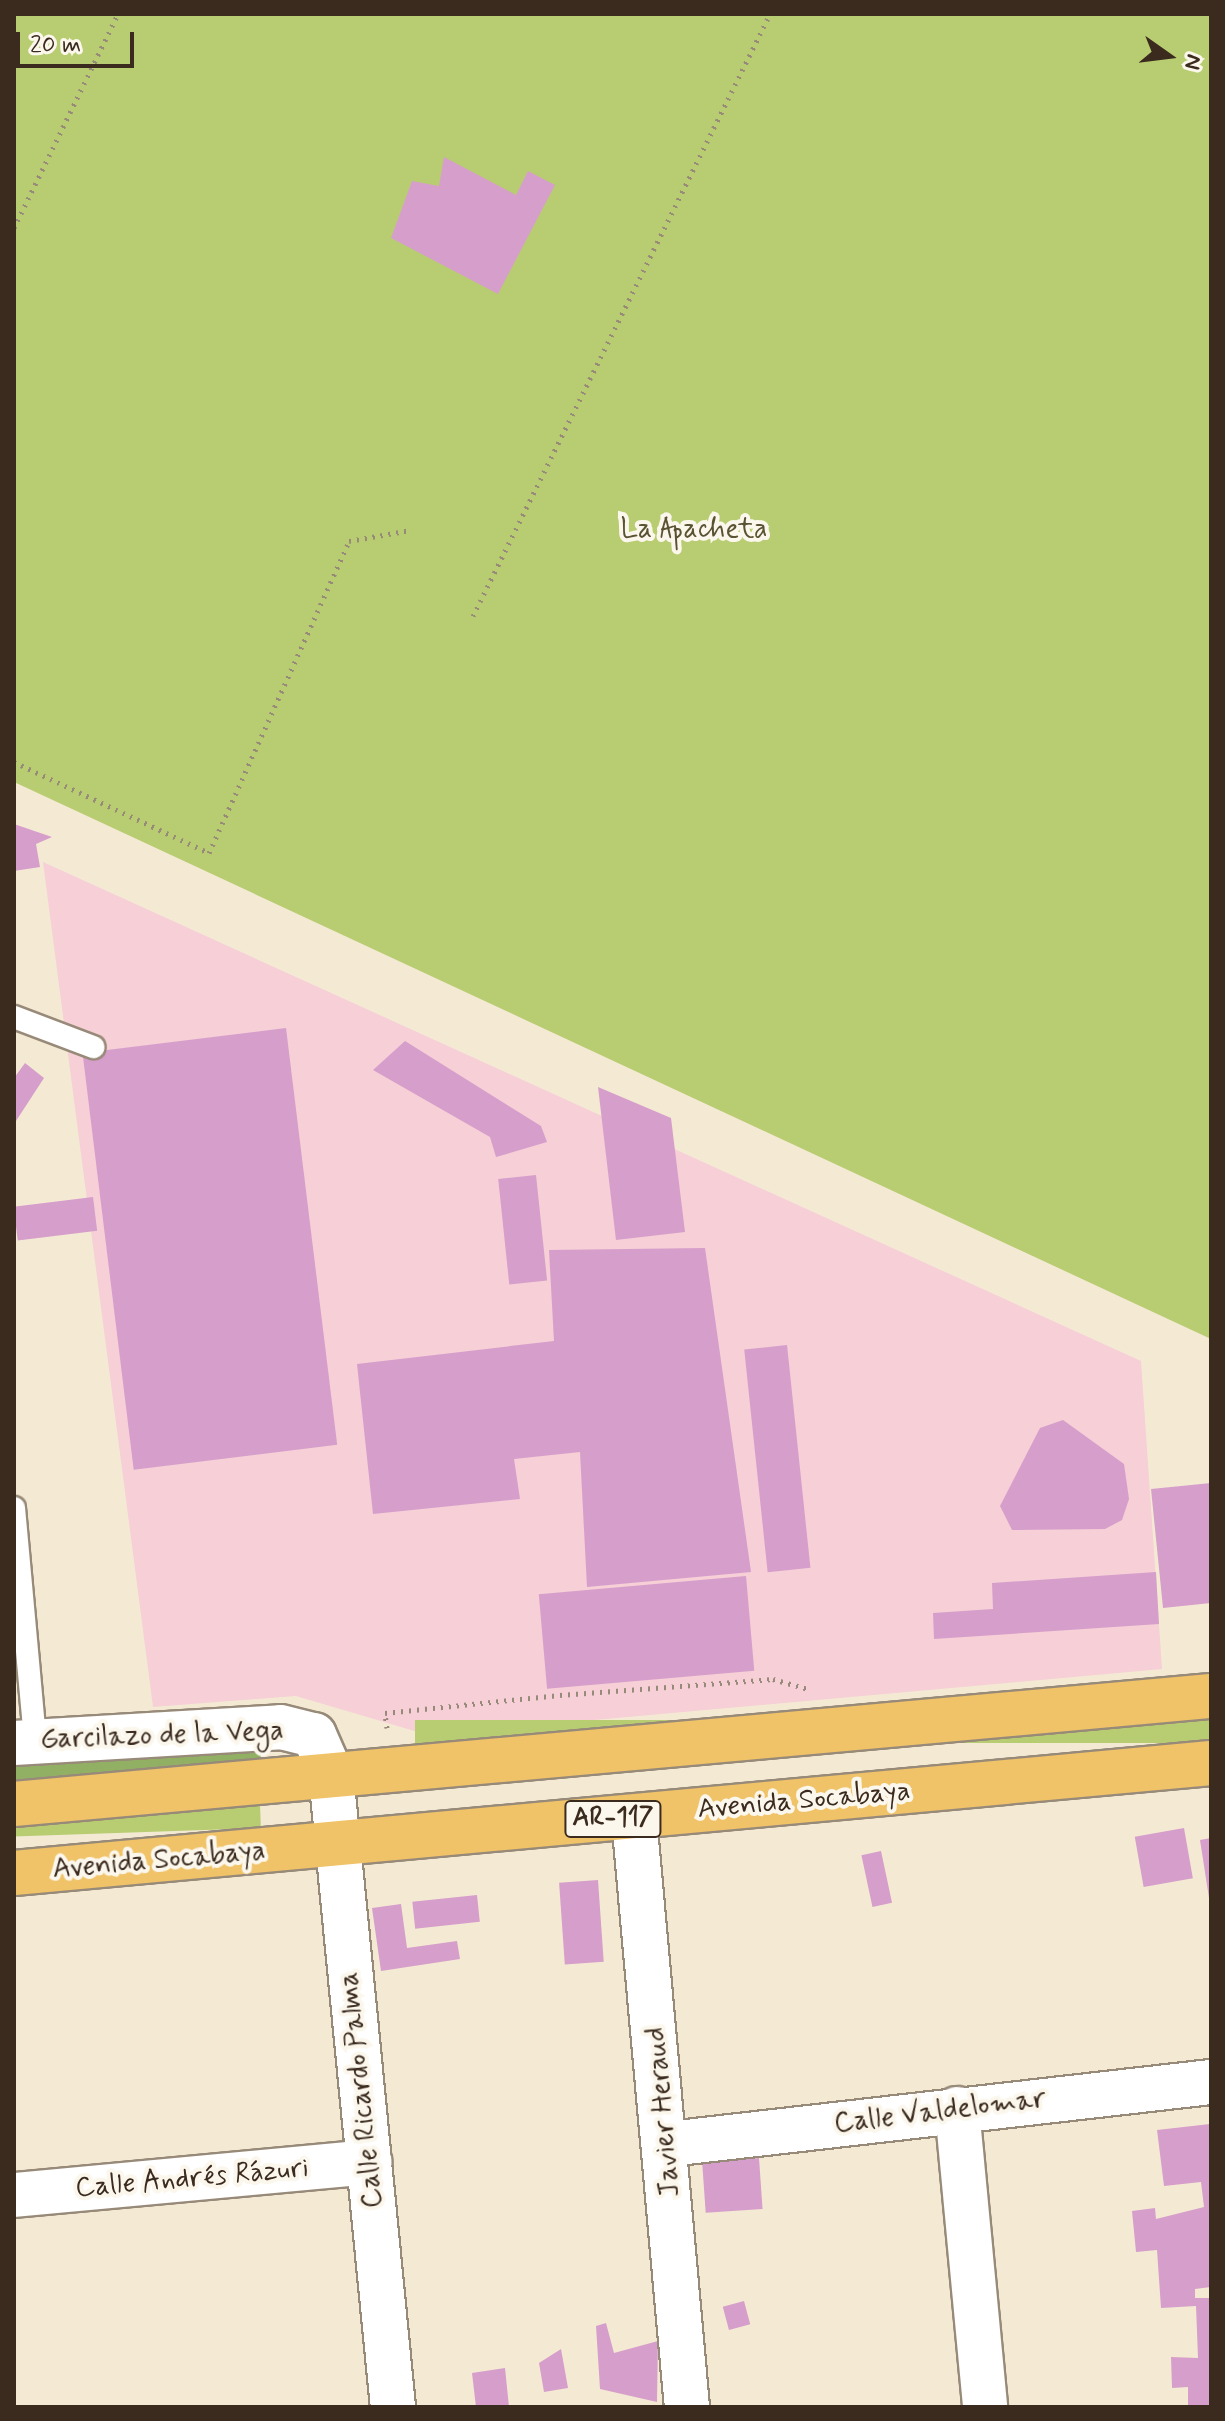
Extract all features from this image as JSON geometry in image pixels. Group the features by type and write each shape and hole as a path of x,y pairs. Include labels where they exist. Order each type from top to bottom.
{"main road":[{"path":"14,1804 1211,1696"},
{"name":"Avenida Socabaya","path":"14,1873 1211,1763"}],"street":[{"name":"Garcilazo de la Vega","path":"25,1742 281,1727 314,1735 331,1774"},
{"name":"Calle Ricardo Palma","path":"331,1774 393,2407"},
{"name":"Javier Heraud","path":"634,1818 669,2144 687,2407"},
{"name":"Calle Valdelomar","path":"669,2144 1211,2082"},
{"path":"957,2109 985,2407"},
{"name":"Calle Andrés Rázuri","path":"14,2195 369,2162"}],"lane":[{"path":"14,1017 93,1047"},
{"path":"14,1508 25,1742"}],"path":[{"path":"14,228 118,14"},
{"path":"473,616 770,14"},
{"path":"14,762 209,853 349,541 411,530"},
{"path":"393,1768 385,1713 773,1679 821,1693"}],"shaded area":[{"path":"43,862 1141,1361 1162,1669 428,1735 296,1696 153,1707"}],"green space":[{"name":"La Apacheta","path":"14,14 1211,14 1211,1339 14,782"},
{"path":"415,1720 1211,1720 1211,1743 415,1743"},
{"path":"260,1744 261,1759 14,1782 14,1764"},
{"path":"260,1803 261,1828 14,1837 14,1812"}],"building":[{"path":"444,157 516,195 528,171 555,185 498,294 391,238 412,181 439,186"},
{"path":"14,824 52,837 36,844 40,867 14,871"},
{"path":"286,1028 337,1445 134,1470 83,1053"},
{"path":"405,1041 541,1126 547,1142 496,1157 490,1137 373,1070"},
{"path":"25,1063 44,1078 16,1121 14,1078"},
{"path":"598,1087 671,1118 685,1232 616,1240"},
{"path":"536,1175 547,1280 509,1284 498,1179"},
{"path":"93,1197 97,1231 18,1240 14,1207"},
{"path":"705,1248 751,1572 587,1587 580,1452 514,1459 520,1499 373,1514 357,1364 554,1341 549,1250"},
{"path":"787,1345 810,1568 768,1572 744,1349"},
{"path":"1063,1420 1124,1464 1129,1499 1122,1520 1105,1529 1012,1530 1000,1506 1040,1428"},
{"path":"1211,1483 1211,1603 1163,1608 1151,1489"},
{"path":"1156,1572 1159,1624 934,1639 933,1613 993,1609 992,1583"},
{"path":"746,1576 754,1671 547,1689 539,1594"},
{"path":"1184,1828 1193,1878 1144,1887 1135,1837"},
{"path":"1211,1838 1211,1897 1209,1898 1200,1840"},
{"path":"881,1851 892,1903 872,1907 861,1855"},
{"path":"598,1880 604,1962 565,1965 559,1883"},
{"path":"477,1895 480,1922 415,1929 412,1902"},
{"path":"401,1904 407,1948 457,1941 460,1959 381,1971 372,1908"},
{"path":"1210,2124 1211,2287 1195,2289 1195,2298 1211,2298 1211,2407 1188,2407 1188,2387 1172,2388 1171,2357 1198,2358 1196,2306 1161,2308 1157,2250 1136,2252 1132,2211 1155,2208 1156,2219 1204,2207 1201,2182 1164,2186 1157,2130"},
{"path":"759,2158 763,2209 706,2213 702,2162"},
{"path":"744,2301 750,2324 729,2330 723,2307"},
{"path":"606,2323 614,2353 658,2341 657,2402 600,2389 596,2326"},
{"path":"561,2349 568,2388 544,2392 539,2363"},
{"path":"505,2368 509,2407 476,2407 472,2373"}]}
